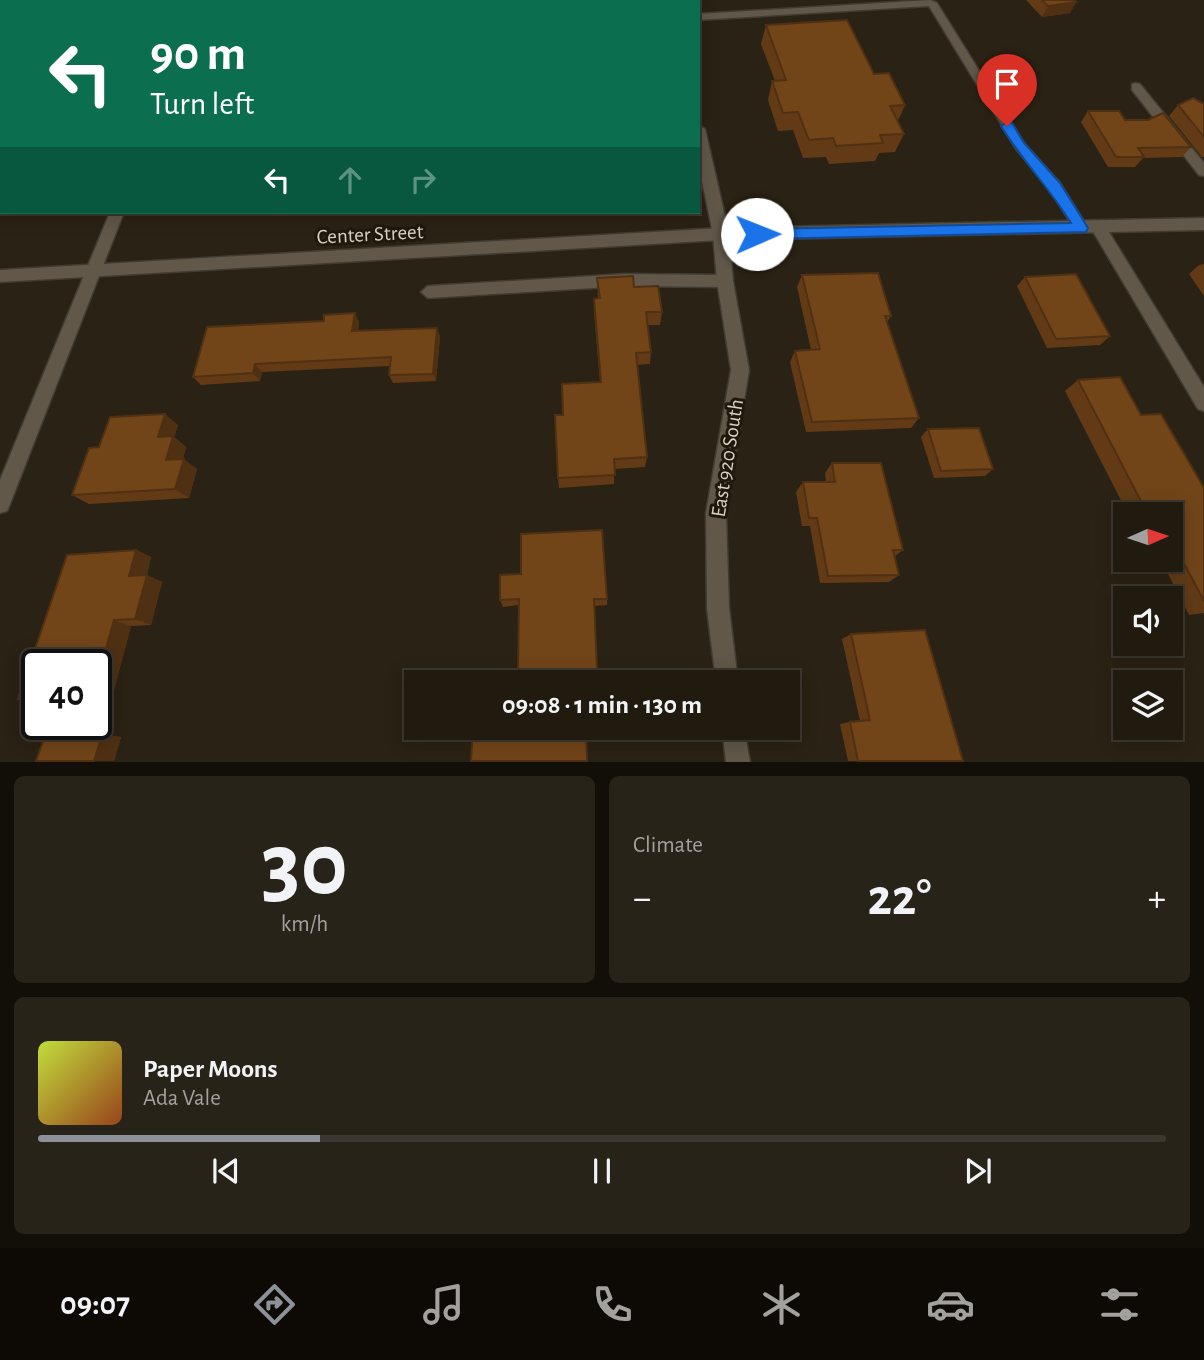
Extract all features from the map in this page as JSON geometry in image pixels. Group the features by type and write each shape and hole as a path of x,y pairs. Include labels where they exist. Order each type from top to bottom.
{"street":[{"name":"East 920 South","path":"700,138 721,234 725,281 740,370 716,513 718,608 726,670"},
{"path":"0,504 116,214"},
{"name":"Center Street","path":"0,276 721,234 1204,224"},
{"path":"1099,228 1204,403"},
{"path":"735,740 738,761"}],"lane":[{"path":"700,17 932,3 1020,146 1051,180 1081,228"},
{"path":"1136,87 1204,172"},
{"path":"428,292 626,280 654,283 725,281"}],"building":[{"path":"1042,0 1074,0 1076,2 1048,6"},
{"path":"847,20 874,74 889,73 905,105 890,106 904,134 880,135 883,143 836,146 833,138 809,140 798,112 783,113 772,81 786,80 766,25"},
{"path":"1193,98 1204,104 1204,137 1178,105"},
{"path":"1088,111 1119,111 1125,120 1148,120 1163,113 1191,147 1138,148 1144,157 1116,157"},
{"path":"878,273 891,316 885,316 919,418 812,422 795,351 820,349 802,275"},
{"path":"1076,274 1110,336 1056,339 1025,277"},
{"path":"633,276 634,287 658,286 662,312 646,312 651,352 636,353 647,457 614,459 615,475 558,478 555,415 563,415 562,384 601,382 594,299 600,298 597,278"},
{"path":"355,313 352,331 437,328 433,374 389,375 391,357 255,364 253,373 193,377 207,327 324,321 324,315"},
{"path":"1120,377 1141,415 1161,414 1204,488 1204,601 1183,562 1183,502 1141,502 1078,380"},
{"path":"165,414 158,437 173,436 166,460 184,459 175,489 72,495 89,448 99,447 110,417"},
{"path":"979,428 993,469 941,471 928,429"},
{"path":"832,463 881,463 903,550 893,550 899,575 828,576 817,518 809,518 803,482 835,482"},
{"path":"602,530 607,599 594,599 597,669 518,670 519,599 500,600 500,575 521,574 521,534"},
{"path":"136,550 129,576 147,575 135,619 114,620 106,649 35,649 67,555"},
{"path":"925,630 963,761 858,761 850,722 870,720 851,634"},
{"path":"43,740 100,740 94,761 36,761"},
{"path":"472,740 586,740 587,761 471,761"}],"route":[{"path":"757,234 1081,228 1046,173 1020,146 1007,126"}]}
